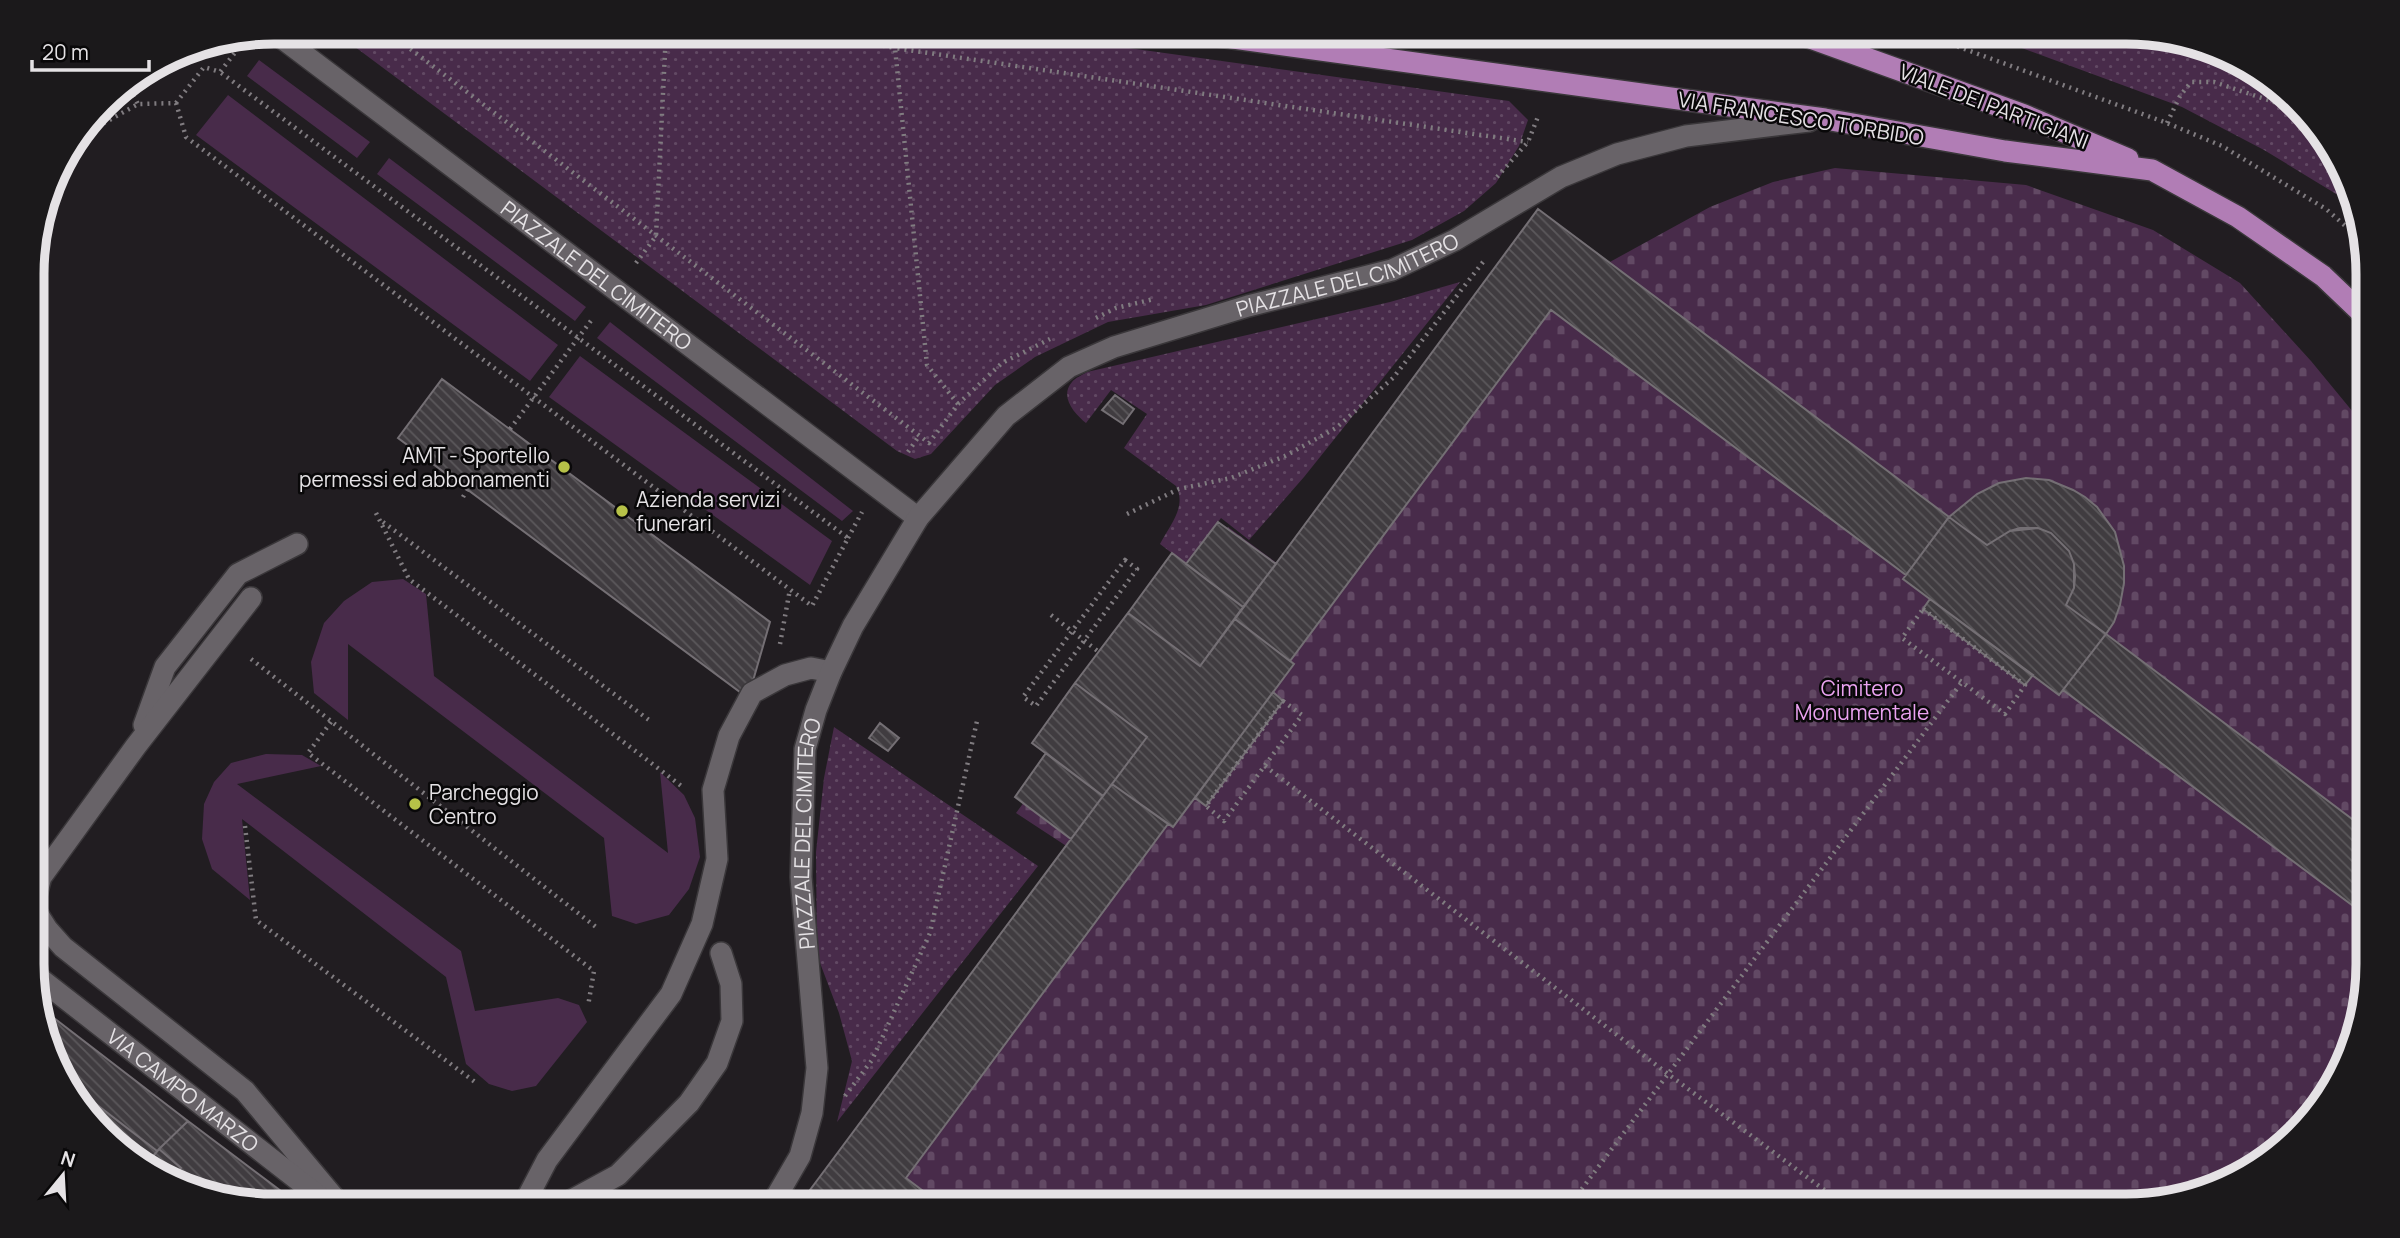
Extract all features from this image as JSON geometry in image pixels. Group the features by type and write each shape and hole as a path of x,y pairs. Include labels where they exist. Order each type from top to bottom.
{"main road":[{"name":"VIA FRANCESCO TORBIDO","path":"1277,44 1825,119 2005,151 2152,170 2238,217 2323,276 2356,308"},
{"name":"VIALE DEI PARTIGIANI","path":"1827,44 2024,115 2152,170"}],"street":[{"name":"PIAZZALE DEL CIMITERO","path":"290,44 918,519"},
{"name":"PIAZZALE DEL CIMITERO","path":"778,1194 800,1156 812,1113 817,1068 801,877 805,748 816,710 853,626 918,519 1006,416 1069,368 1114,347 1248,306 1392,270 1455,240 1561,177 1617,155 1686,136 1825,119"},
{"path":"136,746 165,667 238,574 297,544"},
{"path":"44,873 136,746 251,598"},
{"path":"529,1194 547,1160 671,995 702,924 717,859 712,790 729,736 752,693 785,675 811,668 831,672"},
{"path":"44,924 63,947 245,1091 331,1194"},
{"path":"583,1194 618,1175 689,1103 716,1063 732,1021 731,985 721,953"},
{"name":"VIA CAMPO MARZO","path":"45,983 317,1194"}],"path":[{"path":"404,44 929,443 958,404 1002,363 1055,337"},
{"path":"636,263 656,236 665,44"},
{"path":"873,44 1528,142"},
{"path":"1548,44 1590,44"},
{"path":"1951,44 2167,123 2222,146 2326,209 2351,231"},
{"path":"220,72 239,47"},
{"path":"895,48 927,365 958,404"},
{"path":"176,103 204,67 220,72 848,538"},
{"path":"2167,123 2180,96 2191,82 2214,82 2282,104"},
{"path":"123,100 133,95 138,104"},
{"path":"97,127 138,104 176,103"},
{"path":"176,103 186,137 812,606 863,512"},
{"path":"1493,181 1528,142 1539,114"},
{"path":"1127,514 1179,489 1242,474 1285,456 1336,428 1393,377 1485,259"},
{"path":"1092,320 1116,308 1166,296"},
{"path":"510,429 593,318"},
{"path":"908,452 919,436"},
{"path":"463,497 467,490"},
{"path":"376,513 409,579 685,790"},
{"path":"380,520 649,720"},
{"path":"1125,560 1137,569 1084,640 1036,706 1023,697 1125,560"},
{"path":"779,647 789,589"},
{"path":"1923,609 2025,685 2005,714 1962,682 1902,638 1923,609"},
{"path":"1051,615 1099,652"},
{"path":"251,659 596,927"},
{"path":"1579,1194 1962,682"},
{"path":"1283,701 1302,715 1265,766 1224,821 1206,806 1283,701"},
{"path":"840,1103 872,1060 930,933 977,721"},
{"path":"331,722 309,753 594,971 587,1006"},
{"path":"1265,766 1830,1194"},
{"path":"245,826 256,920 475,1082"}],"green space":[{"path":"351,44 1100,44 1509,101 1528,120 1519,146 1496,183 1464,211 1412,240 1206,305 1108,322 1035,357 995,385 931,454 915,459 897,451"},
{"path":"2011,44 2141,44 2171,48 2228,67 2278,101 2299,122 2325,159 2343,198 2264,150 2182,107"},
{"path":"259,60 370,142 357,158 247,76"},
{"path":"228,95 558,345 530,381 196,135"},
{"path":"389,158 586,307 575,321 377,174"},
{"name":"Cimitero Monumentale","path":"1835,168 2026,185 2153,230 2240,283 2356,416 2354,994 2344,1038 2333,1066 2299,1116 2278,1137 2228,1171 2171,1190 2141,1194 822,1194 1077,853 1016,813 1228,527 1282,567 1545,221 1608,263 1710,207 1773,182"},
{"path":"1460,282 1304,477 1249,540 1221,518 1186,564 1160,544 1178,509 1180,501 1176,486 1124,448 1147,414 1111,390 1086,423 1073,410 1068,399 1068,388 1072,382 1087,372 1390,302"},
{"path":"610,322 853,511 842,521 597,338"},
{"path":"580,356 832,541 810,585 549,397"},
{"path":"403,579 426,594 434,676 668,853 660,772 684,795 695,818 700,857 689,889 669,915 636,924 612,916 604,838 348,644 348,720 314,693 311,662 324,623 344,601 372,582"},
{"path":"834,727 1038,866 837,1122 852,1061 839,1013 817,955 816,852 824,778"},
{"path":"266,754 302,755 321,766 237,784 461,951 475,1011 558,998 579,1005 587,1022 536,1086 512,1091 489,1084 466,1064 446,977 242,819 250,900 212,869 202,839 204,804 214,782 231,763"}],"building":[{"path":"1538,209 1949,517 1906,575 1551,310 1290,661 1235,619"},
{"path":"442,379 770,622 748,698 398,438"},
{"path":"1115,395 1134,409 1123,424 1102,410"},
{"path":"2026,478 2049,480 2085,497 2097,507 2115,532 2124,566 2124,583 2114,622 2106,634 2066,605 2074,588 2074,564 2069,551 2051,533 2038,528 2020,528 1987,545 1949,517 1977,494 1999,483"},
{"path":"1949,517 1987,545 2010,531 2038,528 2051,533 2069,551 2075,577 2074,588 2066,605 2106,634 2059,695 1903,579"},
{"path":"1218,522 1276,564 1243,607 1186,564"},
{"path":"1172,553 1243,607 1200,666 1128,613"},
{"path":"1930,599 2033,675 2025,685 1923,609"},
{"path":"1128,613 1200,666 1235,619 1294,664 1173,827 1112,784 1147,737 1075,683"},
{"path":"2106,634 2356,822 2356,908 2063,690"},
{"path":"1075,683 1147,737 1103,796 1032,743"},
{"path":"1273,692 1283,701 1206,806 1195,798"},
{"path":"880,723 899,738 888,751 869,738"},
{"path":"1046,753 1103,796 1071,839 1015,797"},
{"path":"1112,784 1168,824 906,1178 927,1194 807,1194"},
{"path":"50,1015 188,1121 157,1151 87,1097 61,1052"},
{"path":"87,1097 157,1151 151,1158 122,1137"},
{"path":"188,1121 285,1194 244,1192 190,1178 179,1171 181,1168 159,1149"},
{"path":"159,1149 181,1168 177,1173 151,1158"}],"place":[{"name":"AMT - Sportello permessi ed abbonamenti","path":"564,467"},
{"name":"Azienda servizi funerari","path":"622,511"},
{"name":"Parcheggio Centro","path":"415,804"}]}
